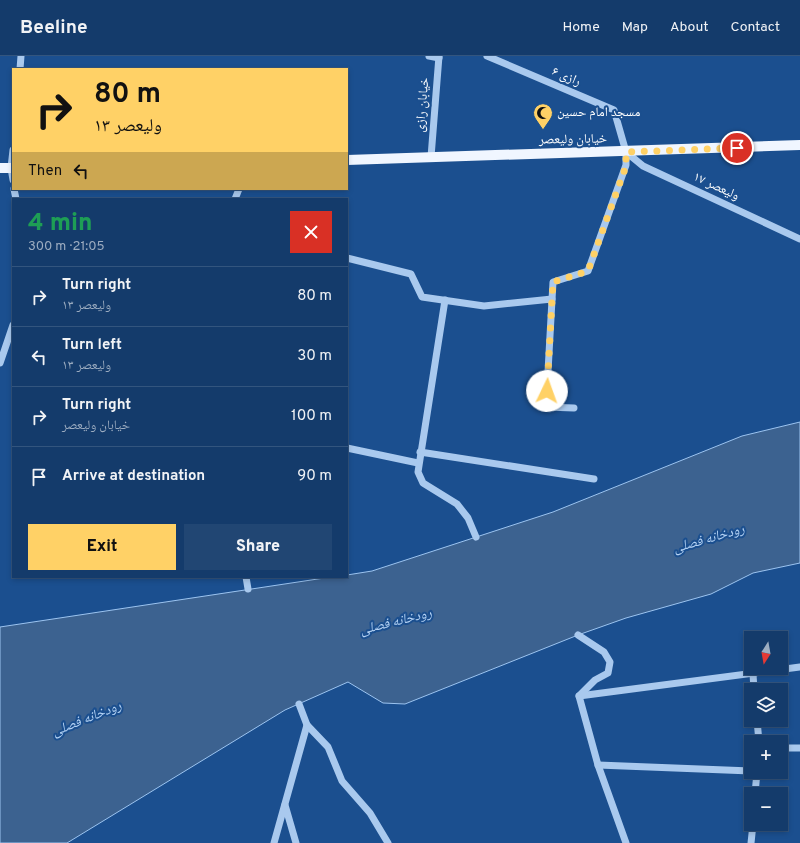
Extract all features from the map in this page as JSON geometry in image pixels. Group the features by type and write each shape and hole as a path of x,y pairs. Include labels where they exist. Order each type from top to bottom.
{"main road":[{"name":"خیابان ولیعصر","path":"348,160 626,152 800,145"},
{"path":"0,168 12,168"}],"street":[{"path":"20,68 21,56"},
{"path":"429,56 439,57"},
{"name":"رازی ۶","path":"487,56 614,110 626,152"},
{"name":"خیابان رازی","path":"431,157 439,57"},
{"path":"574,408 546,407 553,282 588,271 626,166 626,152"},
{"name":"ولیعصر ۱۷","path":"626,152 643,166 800,239"},
{"path":"348,258 411,274 422,297 484,306 552,299"},
{"path":"445,300 418,463 418,472 423,483 457,504 468,518 476,537"},
{"path":"0,363 12,328"},
{"path":"348,448 418,463"},
{"path":"420,452 594,479"},
{"path":"246,578 248,589"},
{"path":"578,635 604,652 610,662 608,672 595,680 579,696"},
{"path":"788,669 800,667"},
{"path":"579,696 745,675"},
{"path":"579,696 598,765 626,843"},
{"path":"299,704 307,725 328,747 342,781 370,813 388,843"},
{"path":"274,843 307,725"},
{"path":"788,748 800,748"},
{"path":"598,765 744,771"},
{"path":"285,805 296,843"},
{"path":"751,843 752,831"}],"water":[{"name":"رودخانه فصلی","path":"800,422 800,563 753,573 711,594 626,618 578,635 405,704 383,703 348,682 285,710 67,843 0,843 0,627 324,578 348,578 348,575 372,571 553,512 742,436"}],"place":[{"name":"مسجد امام حسین","path":"543,130"}],"route":[{"path":"547,391 553,282 588,271 626,166 626,152 737,148"}]}
